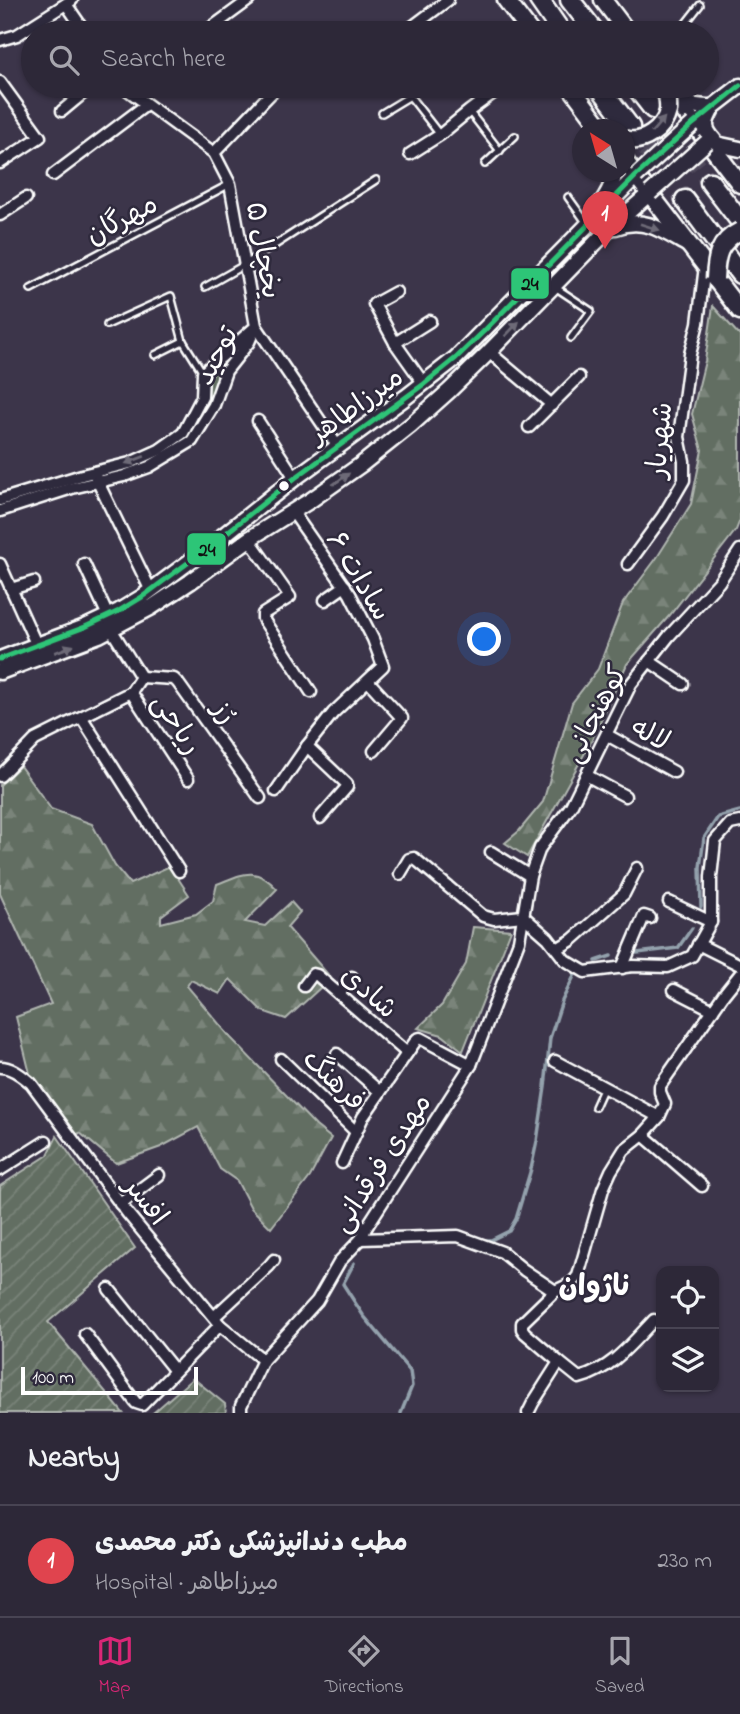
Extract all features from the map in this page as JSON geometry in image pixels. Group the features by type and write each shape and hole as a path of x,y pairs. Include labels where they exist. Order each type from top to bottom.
{"highway":[{"path":"539,0 554,21"},
{"path":"570,0 587,21"},
{"path":"606,98 619,119"},
{"path":"644,98 653,109"},
{"path":"710,182 740,221"},
{"path":"685,200 735,267 740,280"}],"main road":[{"path":"506,0 522,21"},
{"path":"603,0 619,21"},
{"name":"میرزاطاهر","path":"0,672 51,654 109,623 119,611 151,591 295,478 424,384 483,332 636,176 740,86"},
{"path":"579,98 596,119"},
{"path":"635,140 646,138 660,126 667,115 668,98"},
{"path":"674,98 693,124 713,143 740,149"},
{"path":"677,98 689,104 713,107 705,122 707,132 740,184"},
{"name":"میرزاطاهر","path":"0,659 152,607 248,539 362,464 411,425 489,352 608,230 713,143"},
{"path":"636,176 740,311"},
{"path":"588,225 607,195 612,182"},
{"path":"608,230 629,222 649,225 690,246"},
{"path":"715,279 719,251 729,236 740,231"},
{"path":"394,406 404,409 411,425"},
{"path":"295,478 299,490 311,500"}],"street":[{"path":"220,21 249,0"},
{"path":"420,21 448,0"},
{"path":"38,21 69,2 79,21"},
{"path":"0,40 21,32"},
{"path":"0,82 40,137 0,163"},
{"path":"62,111 78,98"},
{"name":"یخچال ۵","path":"139,98 214,153 230,184 256,326 338,447"},
{"path":"214,153 267,98"},
{"path":"410,154 440,135 487,98"},
{"path":"53,175 146,105"},
{"path":"0,215 26,198"},
{"name":"شهریار","path":"628,564 663,516 684,480 684,461 679,437 705,265"},
{"path":"396,292 374,304 395,343 424,384"},
{"path":"395,343 430,321"},
{"name":"توحید","path":"0,511 72,488 159,450 184,433 202,397 203,373 256,326"},
{"name":"توحید","path":"0,500 95,477 124,476 149,467 192,441 214,405 226,371 249,342 256,326"},
{"path":"489,352 552,405"},
{"path":"529,427 579,377"},
{"path":"202,397 214,405"},
{"path":"258,421 295,478"},
{"path":"184,433 192,441"},
{"path":"95,477 151,591"},
{"name":"سادات ۶","path":"292,511 345,586 373,639 383,666 368,681"},
{"path":"248,539 290,597 262,616 311,692"},
{"name":"کوهنجانی","path":"523,916 530,876 540,848 571,806 631,684 669,636 719,582 740,550"},
{"path":"0,564 37,646"},
{"path":"0,776 35,740 131,692 141,677 109,623 84,564"},
{"path":"11,589 34,582"},
{"path":"325,600 345,586"},
{"path":"649,661 683,684"},
{"name":"رُز","path":"141,677 174,679 178,683 260,798"},
{"path":"276,791 332,713 368,681 402,716 374,751"},
{"name":"ریاحی","path":"131,692 188,779"},
{"path":"82,718 179,871"},
{"name":"لاله","path":"607,734 674,772"},
{"path":"307,746 347,784 320,818"},
{"path":"586,775 625,796"},
{"path":"400,874 409,859 414,858 483,916 494,919 523,916 548,938 565,960 585,972 633,966 668,967 692,956 711,922 711,877 715,841 730,824 740,822"},
{"path":"491,852 530,876"},
{"path":"557,950 624,894 637,868"},
{"path":"669,902 711,922"},
{"name":"مهدی فرقدانی","path":"241,1413 241,1406 263,1360 317,1301 340,1261 361,1239 471,1065 519,940 523,916"},
{"path":"622,968 644,916 650,918"},
{"path":"698,944 740,965"},
{"name":"شادی","path":"304,986 315,974 407,1053"},
{"path":"654,1320 617,1359 594,1374 579,1378 522,1329 522,1323 555,1291 572,1283 578,1276 607,1180 624,1150 643,1135 659,1117 665,1104 660,1086 740,974"},
{"path":"339,994 352,977"},
{"path":"674,990 713,1010"},
{"path":"342,1163 363,1117 415,1041 420,1038 471,1065"},
{"path":"337,1054 380,1092"},
{"name":"فرهنگ","path":"281,1059 356,1132"},
{"path":"555,1061 659,1117"},
{"name":"افسر","path":"0,1067 19,1074 31,1083 120,1204 163,1257 217,1321 263,1360"},
{"path":"643,1135 702,1186"},
{"path":"0,1170 46,1142"},
{"path":"120,1204 159,1175"},
{"path":"361,1239 458,1236 502,1252 555,1291"},
{"path":"85,1334 136,1403 142,1405 274,1260"},
{"path":"109,1289 175,1371"},
{"path":"528,1413 559,1362"}],"lane":[{"path":"687,21 700,5"},
{"path":"382,113 407,98"},
{"path":"412,98 440,135"},
{"path":"469,111 500,151"},
{"path":"485,164 515,136"},
{"path":"205,287 376,180"},
{"name":"مهرگان","path":"31,289 230,184"},
{"path":"568,197 588,225"},
{"path":"554,286 591,311 571,338"},
{"path":"107,325 171,296 183,341 203,373"},
{"path":"155,355 183,341"},
{"path":"595,1107 604,1087"}],"green space":[{"path":"713,306 740,336 740,520 736,530 670,615 627,664 591,742 527,857 505,843 519,831 543,802 572,703 598,669 623,603 656,559 691,504 702,450 692,414 705,361"},
{"path":"251,333 216,391 191,440 149,467 0,510 0,502 97,473 184,435 205,376"},
{"path":"20,766 51,809 92,824 115,866 130,884 170,866 189,895 161,916 161,923 196,914 213,901 217,884 248,874 262,877 277,889 245,922 265,926 291,902 300,912 287,927 331,978 286,1019 262,1011 230,979 220,994 191,980 187,986 231,1038 316,1126 331,1138 310,1177 271,1228 251,1208 237,1181 220,1169 198,1127 161,1147 116,1163 80,1133 75,1135 31,1078 16,1017 51,1004 0,894 0,785"},
{"path":"473,927 511,930 463,1051 442,1035 418,1028 442,1005 466,964"},
{"path":"57,1136 135,1248 48,1322 123,1413 0,1413 0,1186 48,1155"},
{"path":"193,1378 225,1404 226,1413 153,1413"}],"waterway":[{"path":"701,907 700,867 704,838 718,817 740,811"},
{"path":"637,953 678,948 692,928"},
{"path":"596,961 611,956"},
{"path":"479,1240 491,1240 509,1231 516,1219 537,1141 550,1038 562,1001 575,974"},
{"path":"354,1263 343,1284 363,1315 410,1371 412,1386 401,1413"}],"tunnel":[{"path":"654,110 710,182"},
{"path":"635,134 685,200"}],"transit line":[{"name":"24","path":"0,659 85,627 142,597 295,478 424,384 483,332 636,176 740,86"}],"place":[{"name":"مطب دندانپزشکی دکتر محمدی","path":"605,249"}],"district":[{"name":"ناژوان","path":"594,1285"}]}
